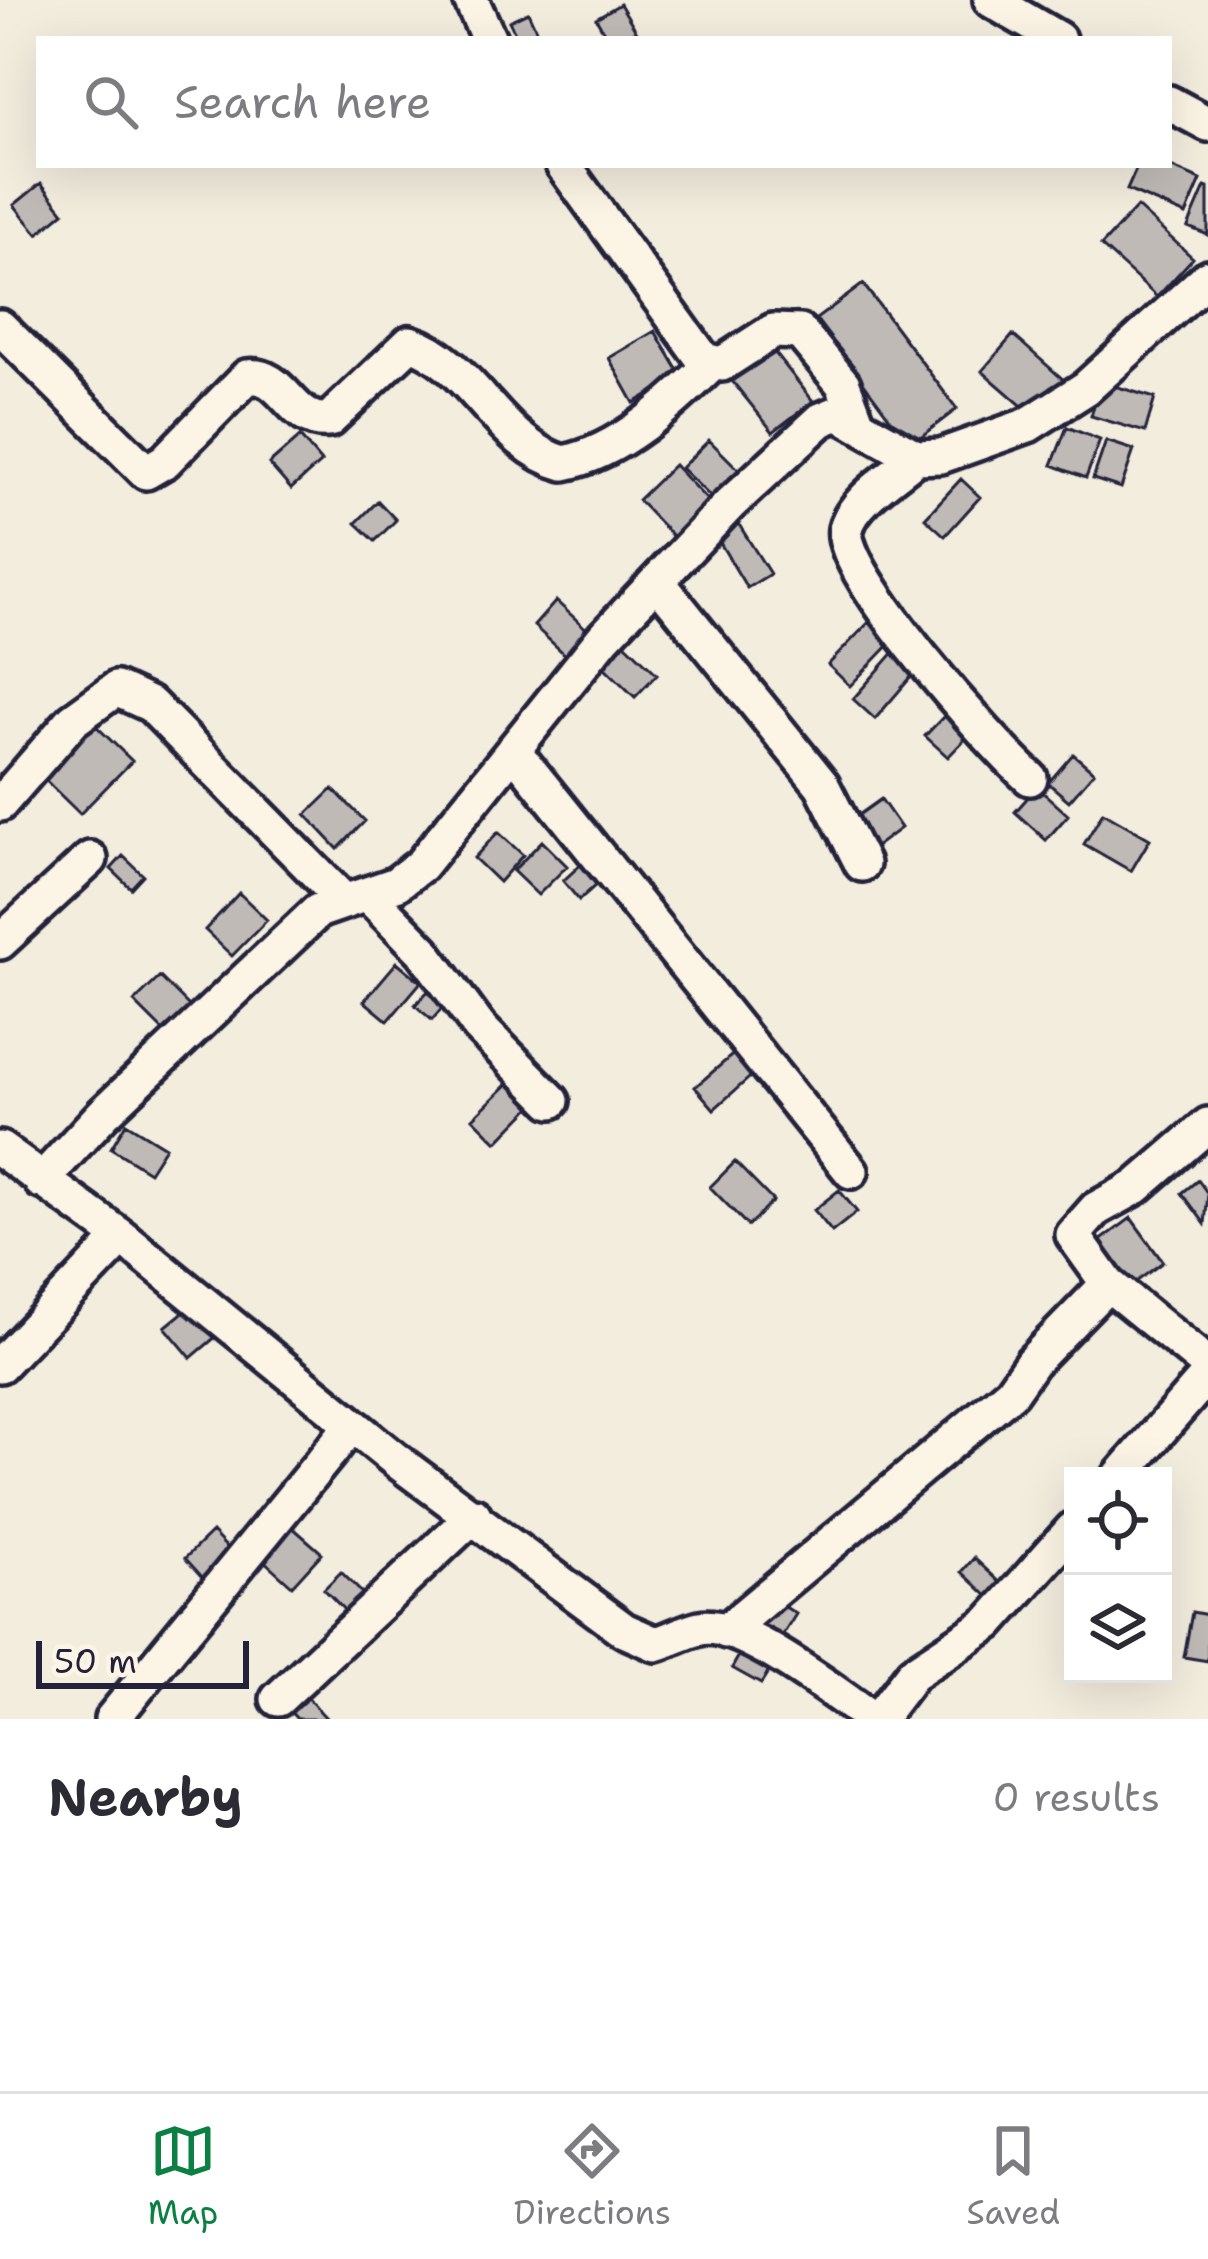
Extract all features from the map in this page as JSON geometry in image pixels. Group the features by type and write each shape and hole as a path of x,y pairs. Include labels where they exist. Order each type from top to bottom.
{"street":[{"path":"471,0 488,36"},
{"path":"992,0 1053,36"},
{"path":"1172,105 1208,124"},
{"path":"564,168 693,348 712,364"},
{"path":"40,1181 289,935 356,897 396,884 421,865 657,581 730,504 821,420 838,413 916,458 941,456 1028,424 1086,388 1208,277"},
{"path":"0,327 146,472 165,461 247,377 271,380 306,417 328,420 410,343 435,357 532,448 564,463 594,454 678,398 712,364 730,360 772,331 800,332 843,384 857,421"},
{"path":"916,458 852,516 844,532 848,546 872,590 968,716 1030,778"},
{"path":"657,581 822,785 862,864"},
{"path":"0,804 73,720 116,688 151,705 356,897 423,952 479,1028 552,1101"},
{"path":"513,750 851,1171"},
{"path":"0,942 90,859"},
{"path":"1208,1125 1136,1187 1096,1209 1073,1235 1108,1284 1208,1365"},
{"path":"0,1149 122,1237 352,1425 624,1630 656,1644 704,1627 726,1631 769,1651 876,1719 913,1673 989,1623 1064,1539"},
{"path":"0,1365 122,1237"},
{"path":"726,1631 1011,1392 1031,1362 1108,1284"},
{"path":"1128,1467 1208,1375"},
{"path":"112,1719 352,1425"},
{"path":"278,1700 474,1515"}],"building":[{"path":"620,4 637,32 606,36 596,18"},
{"path":"528,12 539,36 516,36 509,21"},
{"path":"1137,168 1172,168 1201,180 1186,215 1127,190"},
{"path":"41,183 64,212 38,234 14,205"},
{"path":"1208,188 1208,235 1188,227"},
{"path":"1137,207 1193,258 1157,297 1101,246"},
{"path":"863,284 957,409 910,445 816,319"},
{"path":"655,331 681,375 634,403 609,358"},
{"path":"1013,335 1067,383 1036,418 982,371"},
{"path":"764,339 813,401 773,432 724,371"},
{"path":"1101,382 1155,398 1145,432 1091,416"},
{"path":"1067,427 1100,440 1086,478 1052,465"},
{"path":"300,437 321,462 291,489 269,464"},
{"path":"709,440 743,474 716,502 681,468"},
{"path":"1106,441 1134,450 1121,488 1093,479"},
{"path":"674,465 712,505 676,540 638,500"},
{"path":"961,479 980,497 945,536 925,518"},
{"path":"378,501 396,520 375,541 356,523"},
{"path":"733,515 770,574 747,588 711,528"},
{"path":"556,601 593,635 571,660 534,626"},
{"path":"869,622 891,643 850,686 828,665"},
{"path":"622,640 657,674 635,697 599,662"},
{"path":"896,650 918,669 875,719 853,699"},
{"path":"948,712 970,734 948,757 925,736"},
{"path":"89,719 132,761 80,814 37,772"},
{"path":"1073,754 1094,772 1069,801 1048,783"},
{"path":"1037,787 1068,815 1046,840 1015,812"},
{"path":"333,789 365,821 338,849 306,815"},
{"path":"881,799 901,828 874,848 853,819"},
{"path":"1103,812 1150,839 1131,871 1084,844"},
{"path":"498,832 523,855 499,882 474,858"},
{"path":"542,841 567,866 538,895 513,871"},
{"path":"123,856 143,875 131,888 111,869"},
{"path":"588,858 605,877 579,900 563,881"},
{"path":"239,893 267,920 232,956 205,930"},
{"path":"397,962 421,982 388,1021 364,1001"},
{"path":"160,977 194,1011 168,1036 134,1002"},
{"path":"429,990 445,1005 432,1020 415,1005"},
{"path":"738,1050 757,1071 714,1109 695,1087"},
{"path":"516,1076 539,1099 497,1142 473,1118"},
{"path":"126,1123 165,1147 149,1172 111,1148"},
{"path":"735,1162 773,1201 748,1226 710,1187"},
{"path":"1198,1180 1208,1194 1205,1224 1182,1193"},
{"path":"839,1190 857,1212 832,1232 814,1210"},
{"path":"1131,1218 1163,1262 1132,1285 1100,1241"},
{"path":"193,1304 218,1335 191,1358 165,1327"},
{"path":"291,1526 322,1553 292,1586 262,1559"},
{"path":"212,1532 231,1552 203,1578 185,1558"},
{"path":"974,1558 1003,1585 991,1599 962,1572"},
{"path":"341,1572 369,1600 352,1618 324,1589"},
{"path":"773,1599 796,1614 776,1646 753,1631"},
{"path":"1192,1612 1208,1615 1208,1661 1184,1657"},
{"path":"743,1648 773,1665 761,1684 732,1668"},
{"path":"302,1692 327,1719 297,1719 286,1707"}]}
